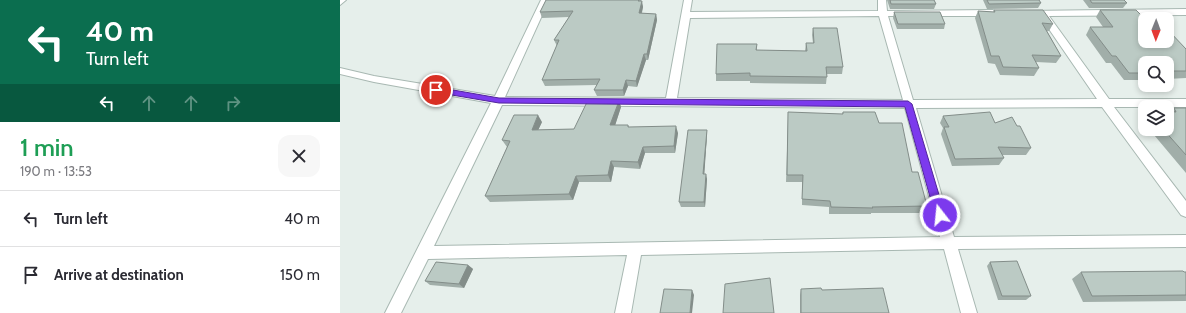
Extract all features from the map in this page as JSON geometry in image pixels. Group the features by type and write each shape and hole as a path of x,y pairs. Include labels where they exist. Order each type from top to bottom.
{"street":[{"path":"393,313 425,253 499,101 545,0"},
{"path":"671,102 688,0"},
{"path":"882,0 883,13 908,104 969,313"},
{"path":"1020,13 1186,12"},
{"path":"686,15 1005,13"},
{"path":"1043,13 1106,104 1186,211"},
{"path":"340,71 374,79 499,101 908,104 1186,103"},
{"path":"425,253 948,243 1186,241"},
{"path":"623,313 635,249"}],"building":[{"path":"546,0 642,1 639,13 656,14 647,54 644,54 636,81 626,80 623,90 594,90 600,79 542,80 559,40 554,40 573,11 540,12"},
{"path":"890,0 934,0 936,4 891,4"},
{"path":"987,0 1039,0 1041,3 989,4"},
{"path":"1090,0 1124,0 1127,3 1092,3"},
{"path":"994,10 1043,10 1053,24 1042,23 1061,56 1032,55 1039,68 1003,67 999,56 991,56 978,11 995,12"},
{"path":"1100,10 1136,10 1138,12 1138,48 1174,48 1174,36 1186,49 1186,71 1174,71 1174,56 1138,56 1138,73 1129,73 1116,56 1112,56 1090,27 1113,27"},
{"path":"894,12 940,12 945,24 898,24"},
{"path":"813,28 837,28 843,67 826,67 827,77 750,76 750,73 716,74 717,44 757,44 756,50 807,51 806,43 814,43"},
{"path":"588,100 619,101 610,125 628,125 628,127 676,126 674,146 643,147 638,162 611,161 608,175 576,176 569,194 485,196 510,141 502,140 514,115 538,115 532,130 574,129"},
{"path":"1174,108 1186,108 1186,155 1169,136 1174,136 1174,112 1176,112"},
{"path":"788,112 843,114 843,112 875,112 879,123 902,123 912,172 918,172 927,206 872,207 873,208 831,207 830,201 802,199 803,175 787,175"},
{"path":"990,112 995,123 1012,117 1017,126 1020,126 1031,148 998,147 1004,158 955,159 944,127 949,127 943,116"},
{"path":"688,130 707,130 703,174 706,174 704,202 679,202"},
{"path":"1017,261 1031,296 1002,296 990,262"},
{"path":"436,262 468,265 459,284 425,281"},
{"path":"1081,272 1186,272 1186,295 1092,296"},
{"path":"770,278 774,313 723,313 725,284"},
{"path":"821,288 822,290 883,288 889,313 801,313 801,289"},
{"path":"664,289 692,290 690,313 660,313"}],"route":[{"path":"436,90 499,101 908,104 940,215"}]}
